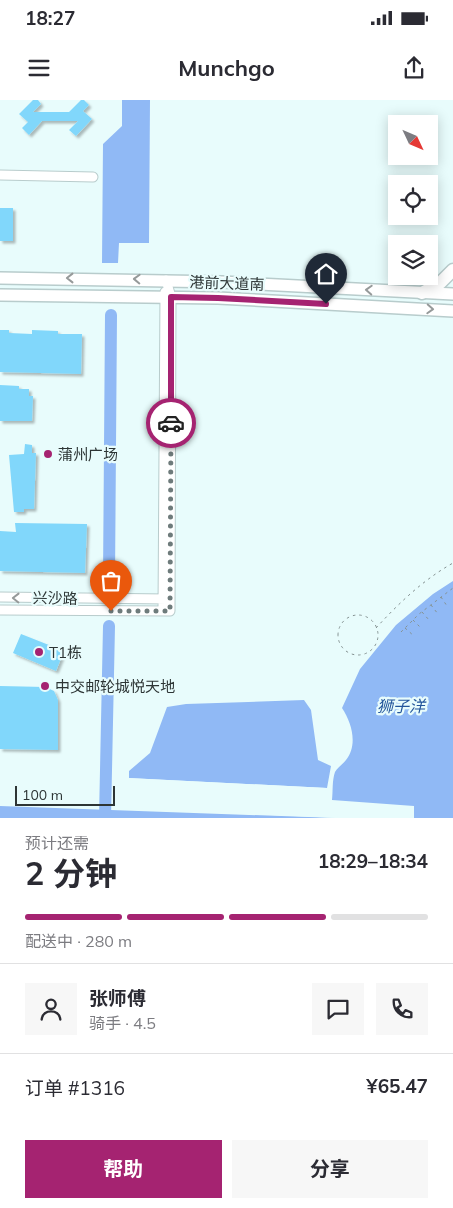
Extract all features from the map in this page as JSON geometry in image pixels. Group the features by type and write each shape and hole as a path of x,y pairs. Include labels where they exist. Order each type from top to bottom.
{"highway":[{"path":"422,293 440,283 453,270"}],"main road":[{"name":"港前大道南","path":"0,278 166,280 453,294"},
{"path":"398,308 399,291"},
{"path":"0,295 218,298 453,311"}],"street":[{"path":"0,175 93,177"},
{"path":"166,280 168,297 166,599"},
{"name":"兴沙路","path":"0,597 166,599 166,611 0,610"}],"path":[{"path":"376,628 424,582 453,563"},
{"path":"401,632 422,612 453,588"},
{"path":"450,590 453,594"},
{"path":"441,597 447,606"},
{"path":"431,605 438,614"},
{"path":"422,612 430,620"},
{"path":"352,616 364,616 370,619 376,628 378,636 376,642 368,652 355,655 349,653 340,643 339,630 342,624 352,616"},
{"path":"413,620 421,628"},
{"path":"405,628 414,636"}],"water":[{"path":"122,100 150,100 149,243 119,243 118,263 102,263 103,144 122,126"},
{"name":"狮子洋","path":"453,581 453,818 414,818 414,806 332,800 335,772 350,754 353,741 349,720 342,708 360,669 396,625 433,594"},
{"path":"304,700 311,710 318,760 331,766 327,788 129,778 129,771 150,753 167,707 186,704"},
{"path":"0,806 336,818 0,818"}],"pier":[{"path":"127,778 327,788 327,791 129,780"},
{"path":"18,804 336,816 339,818"}],"building":[{"path":"33,100 38,100 41,104 33,112 69,112 81,100 84,100 89,105 83,111 92,119 76,136 69,130 78,121 42,121 29,135 22,128 28,122 19,114"},
{"path":"0,208 13,208 13,241 0,241"},
{"path":"0,330 9,330 9,333 32,334 32,330 58,331 58,334 82,334 81,374 0,372"},
{"path":"0,385 19,386 19,389 29,389 29,396 33,396 32,421 0,421"},
{"path":"25,444 32,445 32,453 36,453 34,509 14,512 9,455 24,454"},
{"path":"15,523 87,524 85,573 0,571 0,531 16,532"},
{"name":"T1栋","path":"21,634 64,651 56,671 13,653"},
{"path":"0,686 45,687 54,691 58,700 58,750 0,749"}],"waterway":[{"path":"109,579 111,315"},
{"path":"105,818 109,626"}],"way so far":[{"path":"111,611 170,611 171,423"}],"place":[{"name":"蒲州广场","path":"48,454"},
{"name":"T1栋","path":"39,652"},
{"name":"中交邮轮城悦天地","path":"45,686"}],"route":[{"path":"171,423 171,297 326,304"}]}
